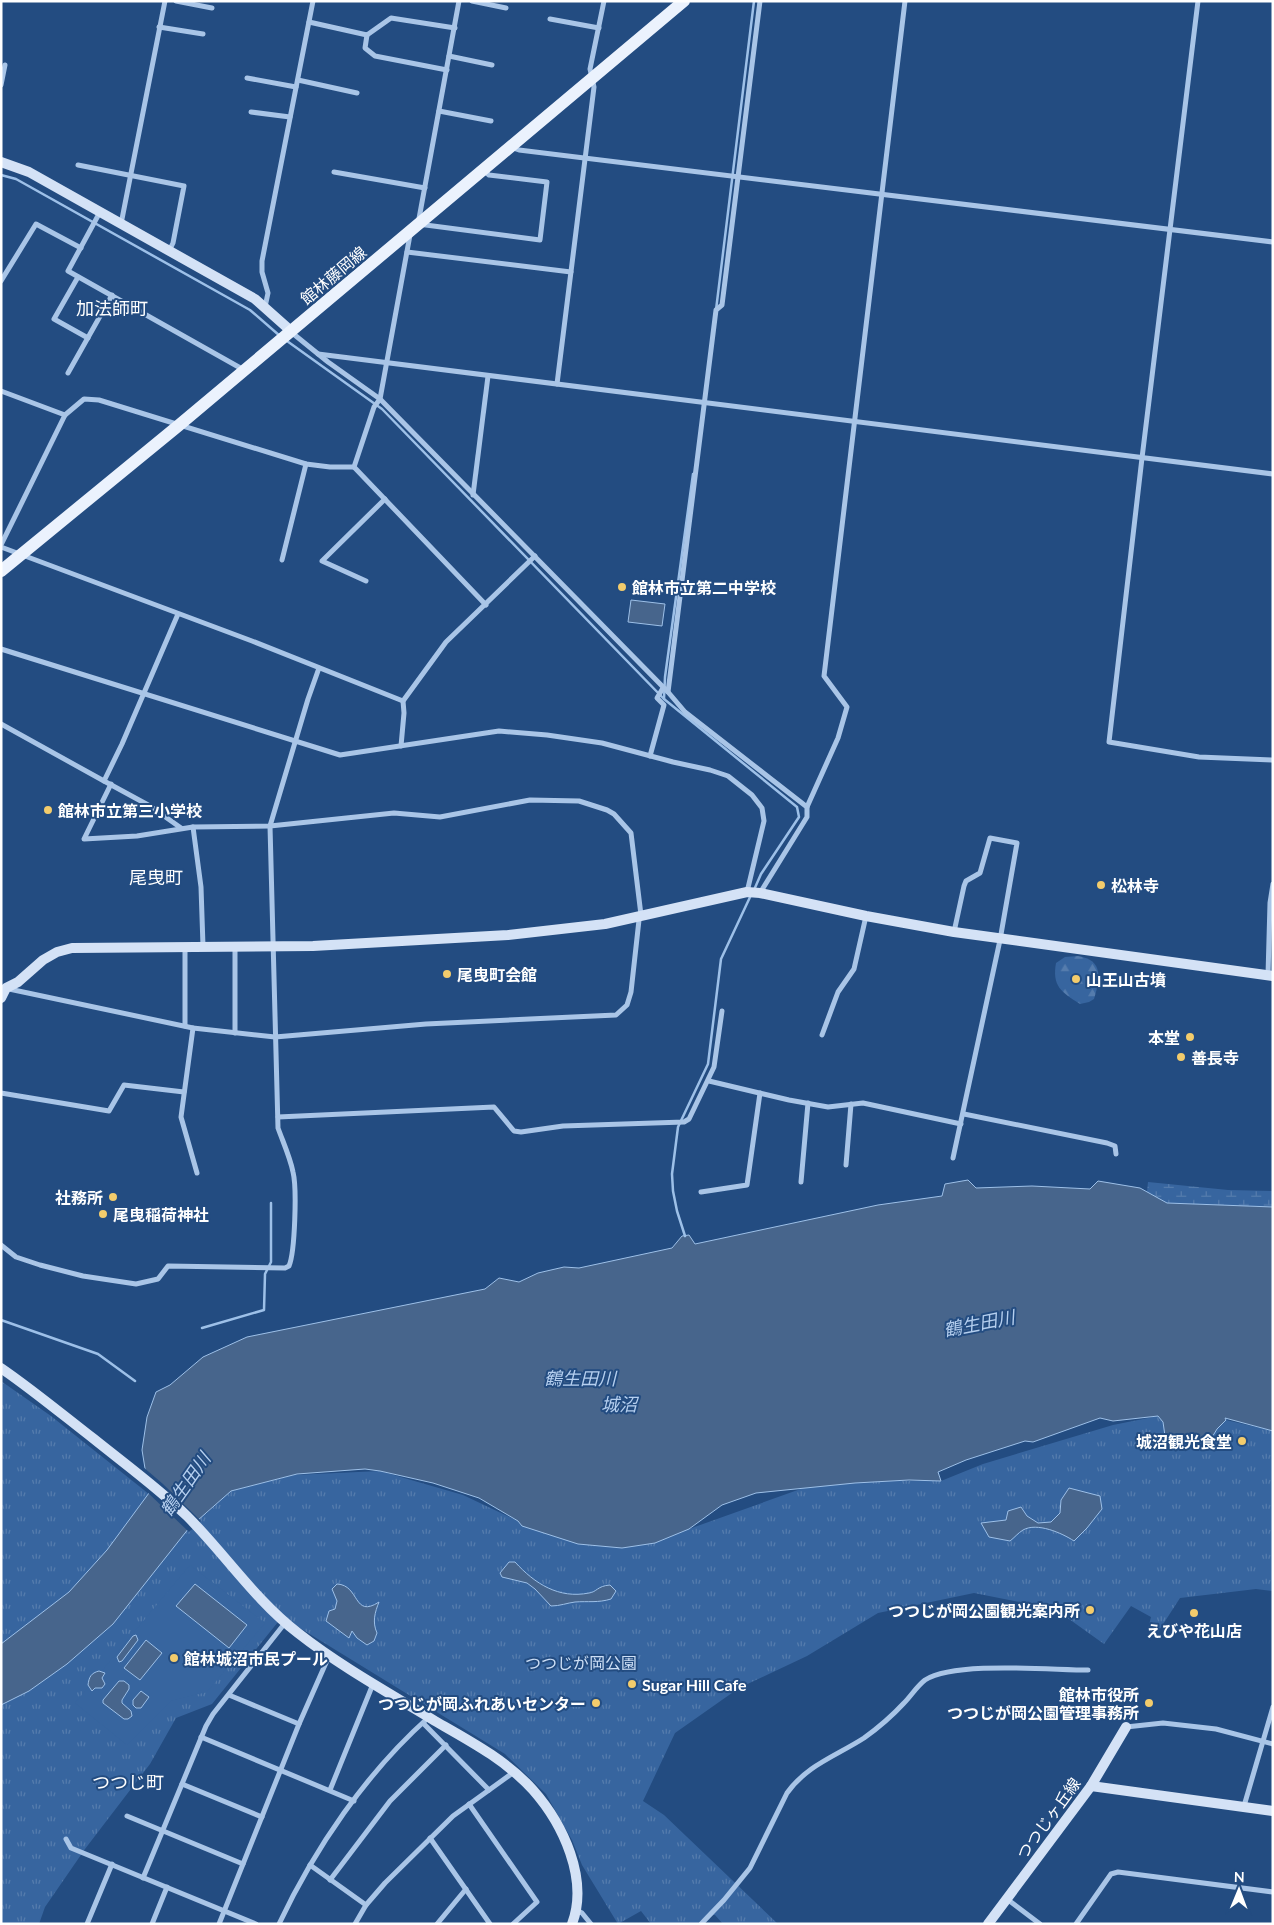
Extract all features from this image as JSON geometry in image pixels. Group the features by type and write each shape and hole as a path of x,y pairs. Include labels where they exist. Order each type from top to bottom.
{"main road":[{"name":"館林藤岡線","path":"1,570 291,332 684,1"}],"street":[{"path":"121,224 165,1"},
{"path":"176,1 212,8"},
{"path":"265,307 268,293 262,272 262,261 313,1"},
{"path":"354,467 374,407 380,399 407,252 425,188 460,1"},
{"path":"472,1 506,8"},
{"path":"556,384 594,87 590,69 604,1"},
{"path":"650,756 664,705 657,698 666,690 716,310 722,305 760,1"},
{"path":"760,892 807,817 807,808 838,738 846,707 824,676 905,1"},
{"path":"1198,1 1109,742 1199,757 1273,760"},
{"path":"309,22 367,35 392,18 454,28"},
{"path":"550,19 599,28"},
{"path":"159,27 203,34"},
{"path":"367,35 365,48 375,56 447,70"},
{"path":"449,56 492,65"},
{"path":"1,84 5,65"},
{"path":"248,78 356,92"},
{"path":"439,111 491,121"},
{"path":"251,112 290,117"},
{"path":"510,147 519,150 1273,242"},
{"path":"1,162 29,172 255,299 318,354 380,399 666,690 685,712 807,808"},
{"path":"78,165 184,186 173,243 169,251"},
{"path":"414,227 540,240 547,182 489,175 483,170"},
{"path":"334,172 425,188"},
{"path":"100,212 68,271 244,370"},
{"path":"1,280 36,224 81,248"},
{"path":"407,252 571,272"},
{"path":"78,277 54,319 88,338"},
{"path":"68,373 112,295"},
{"path":"318,354 1273,474"},
{"path":"473,495 488,376"},
{"path":"1,391 65,415"},
{"path":"403,701 1,546 65,415 84,399 95,399 306,464 354,467 486,605"},
{"path":"282,560 306,464"},
{"path":"366,581 322,561 385,499"},
{"path":"401,746 404,713 403,701 446,642 535,556"},
{"path":"104,781 178,614"},
{"path":"1,649 340,755 499,731 547,735 602,743 710,770 728,776 752,795 762,808 764,822 747,892"},
{"path":"1,1245 16,1257 40,1265 83,1276 136,1284 158,1279 168,1266 285,1268 292,1261 295,1229 294,1173 278,1128 270,826 319,668"},
{"path":"1,724 150,806 181,828"},
{"path":"4,988 193,1028 275,1037 426,1024 616,1015 627,1005 631,992 641,915 631,832 614,814 590,803 554,799 530,800 440,817 394,813 270,826 181,828 137,836 84,839 110,784"},
{"path":"194,827 201,887 203,946"},
{"path":"954,932 964,886 966,882 980,872 990,838 1017,843 1000,940 954,1158"},
{"path":"4,988 18,982 43,960 64,950 79,948 313,946 508,935 598,925 747,892 760,892 866,916 1000,940 1271,976 1270,903 1273,884"},
{"path":"822,1035 838,992 854,970 866,916"},
{"path":"184,1026 185,947"},
{"path":"235,947 235,1033"},
{"path":"1,998 4,988"},
{"path":"278,1117 494,1108 514,1131 521,1132 563,1126 684,1122 689,1119 709,1081 717,1057 722,1011"},
{"path":"193,1028 181,1117 197,1173"},
{"path":"709,1081 760,1094 828,1107 863,1103 961,1124"},
{"path":"1,1093 109,1111 124,1085 184,1092"},
{"path":"701,1192 747,1185 760,1094"},
{"path":"801,1182 808,1103"},
{"path":"846,1164 852,1104"},
{"path":"964,1114 1115,1146 1116,1154"},
{"path":"1,1368 135,1471 186,1516 208,1538 250,1589 285,1623 330,1656 426,1720 480,1747 515,1772 546,1805 564,1839 575,1870 577,1895 576,1910 572,1924"},
{"path":"143,1878 201,1737 213,1714 285,1623"},
{"path":"219,1924 300,1724 330,1656"},
{"path":"701,1924 724,1900 750,1868 787,1793 794,1783 805,1772 847,1749 877,1728 905,1702 923,1681 936,1674 981,1668 1088,1670"},
{"path":"330,1790 373,1683"},
{"path":"229,1694 300,1724"},
{"path":"1244,1806 1273,1707"},
{"path":"426,1720 446,1745 489,1790"},
{"path":"279,1924 297,1886 354,1801 383,1762 426,1720"},
{"path":"1126,1727 1162,1723 1216,1729 1273,1744"},
{"name":"つつじヶ丘線","path":"988,1924 1090,1786 1126,1727"},
{"path":"201,1737 354,1801"},
{"path":"330,1880 390,1801 446,1745"},
{"path":"355,1924 366,1905 385,1883 453,1816 515,1772"},
{"path":"182,1784 262,1817"},
{"path":"1090,1786 1273,1811"},
{"path":"469,1804 537,1902 513,1924"},
{"path":"127,1816 244,1864"},
{"path":"430,1838 490,1924"},
{"path":"66,1839 71,1848 256,1924"},
{"path":"87,1924 112,1864"},
{"path":"310,1865 366,1905"},
{"path":"1076,1924 1111,1874 1118,1872 1273,1892"},
{"path":"152,1924 167,1888"},
{"path":"437,1924 466,1889"},
{"path":"1007,1899 1040,1924"},
{"path":"576,1910 582,1913 591,1924"}],"green space":[{"path":"1078,956 1092,962 1098,972 1098,984 1094,999 1080,1004 1059,988 1055,977 1056,963 1065,957"},
{"path":"1148,1182 1228,1190 1273,1191 1273,1207 1167,1203 1147,1192"},
{"name":"つつじが岡公園","path":"1,1381 51,1416 159,1502 206,1514 231,1491 294,1475 380,1471 463,1495 518,1521 611,1546 689,1529 823,1481 941,1481 983,1464 1113,1425 1158,1416 1163,1421 1167,1437 1207,1444 1226,1420 1273,1431 1273,1591 1256,1589 1180,1598 1158,1632 1148,1629 1151,1617 1131,1606 1104,1644 1055,1609 974,1593 878,1613 807,1656 739,1688 675,1733 643,1801 664,1815 778,1924 723,1924 715,1915 707,1915 697,1924 651,1924 641,1911 618,1924 582,1865 572,1840 546,1794 505,1754 282,1617 212,1704 176,1718 150,1764 85,1849 45,1907 39,1924 1,1924"},
{"name":"館林城沼市民プール","path":"190,1565 265,1623 207,1692 171,1701 127,1745 75,1703"}],"water":[{"path":"631,600 665,604 662,626 628,622"},
{"name":"城沼","path":"968,1180 976,1188 1032,1186 1090,1189 1098,1181 1140,1188 1167,1203 1273,1207 1273,1431 1225,1418 1226,1420 1217,1429 1208,1444 1165,1436 1163,1422 1158,1416 1113,1421 1100,1418 1033,1442 1025,1441 966,1460 938,1472 941,1481 909,1480 855,1483 756,1493 722,1505 689,1529 655,1543 622,1548 578,1544 522,1526 518,1521 479,1498 433,1483 365,1469 297,1474 231,1491 189,1528 113,1624 67,1664 29,1691 1,1705 1,1644 69,1592 107,1550 149,1493 142,1450 147,1417 156,1392 170,1385 203,1357 247,1337 485,1289 499,1278 519,1282 538,1273 564,1267 579,1268 672,1248 682,1236 689,1235 695,1244 878,1205 942,1196 945,1184"},
{"path":"1069,1488 1100,1496 1102,1509 1074,1541 1056,1532 1035,1527 1023,1530 1010,1541 989,1537 981,1523 1006,1520 1008,1511 1021,1507 1027,1516 1038,1523 1051,1522 1060,1513 1061,1500"},
{"path":"509,1562 515,1562 539,1583 558,1592 568,1594 589,1593 610,1585 616,1591 611,1599 551,1606 527,1583 502,1577 500,1573"},
{"path":"195,1584 247,1625 229,1648 176,1606"},
{"path":"337,1584 350,1590 360,1604 371,1606 379,1602 375,1617 377,1633 374,1641 367,1645 357,1638 352,1631 349,1638 326,1621 329,1611 335,1609 337,1601 332,1589"},
{"path":"136,1635 138,1640 122,1661 119,1662 117,1657 133,1636"},
{"path":"146,1640 162,1653 140,1680 124,1668"},
{"path":"99,1671 105,1673 102,1678 105,1684 102,1688 95,1688 92,1691 88,1685 89,1680 92,1674"},
{"path":"119,1681 124,1681 129,1685 129,1689 122,1700 122,1703 131,1711 132,1716 128,1719 124,1719 103,1703 103,1700"},
{"path":"141,1691 149,1697 141,1708 136,1708 133,1705 133,1700"}],"pier":[{"path":"142,1466 201,1521 189,1532 146,1491"}],"waterway":[{"path":"716,310 754,1"},
{"path":"1,175 16,179 250,310 280,336"},
{"path":"287,341 382,409 664,699 797,807 799,817 761,874 754,890"},
{"path":"664,699 665,677 693,474"},
{"path":"685,1236 673,1191 672,1174 678,1127 708,1064 721,959 751,895"},
{"path":"202,1328 264,1310 265,1274 271,1262 271,1203"},
{"path":"1,1320 98,1354 135,1381"}],"place":[{"name":"館林市立第二中学校","path":"622,587"},
{"name":"館林市立第三小学校","path":"48,810"},
{"name":"松林寺","path":"1101,885"},
{"name":"尾曳町会館","path":"447,974"},
{"name":"山王山古墳","path":"1076,979"},
{"name":"本堂","path":"1190,1037"},
{"name":"善長寺","path":"1181,1057"},
{"name":"社務所","path":"113,1197"},
{"name":"尾曳稲荷神社","path":"103,1214"},
{"name":"城沼観光食堂","path":"1242,1441"},
{"name":"つつじが岡公園観光案内所","path":"1090,1610"},
{"name":"えびや花山店","path":"1194,1613"},
{"name":"館林城沼市民プール","path":"174,1658"},
{"name":"Sugar Hill Cafe","path":"632,1684"},
{"name":"つつじが岡ふれあいセンター","path":"596,1703"},
{"name":"館林市役所 つつじが岡公園管理事務所","path":"1149,1703"}],"district":[{"name":"加法師町","path":"112,308"},
{"name":"尾曳町","path":"156,877"},
{"name":"つつじ町","path":"128,1782"}],"water label":[{"name":"鶴生田川","path":"979,1323"},
{"name":"鶴生田川","path":"580,1378"},
{"name":"鶴生田川","path":"185,1484"}]}
